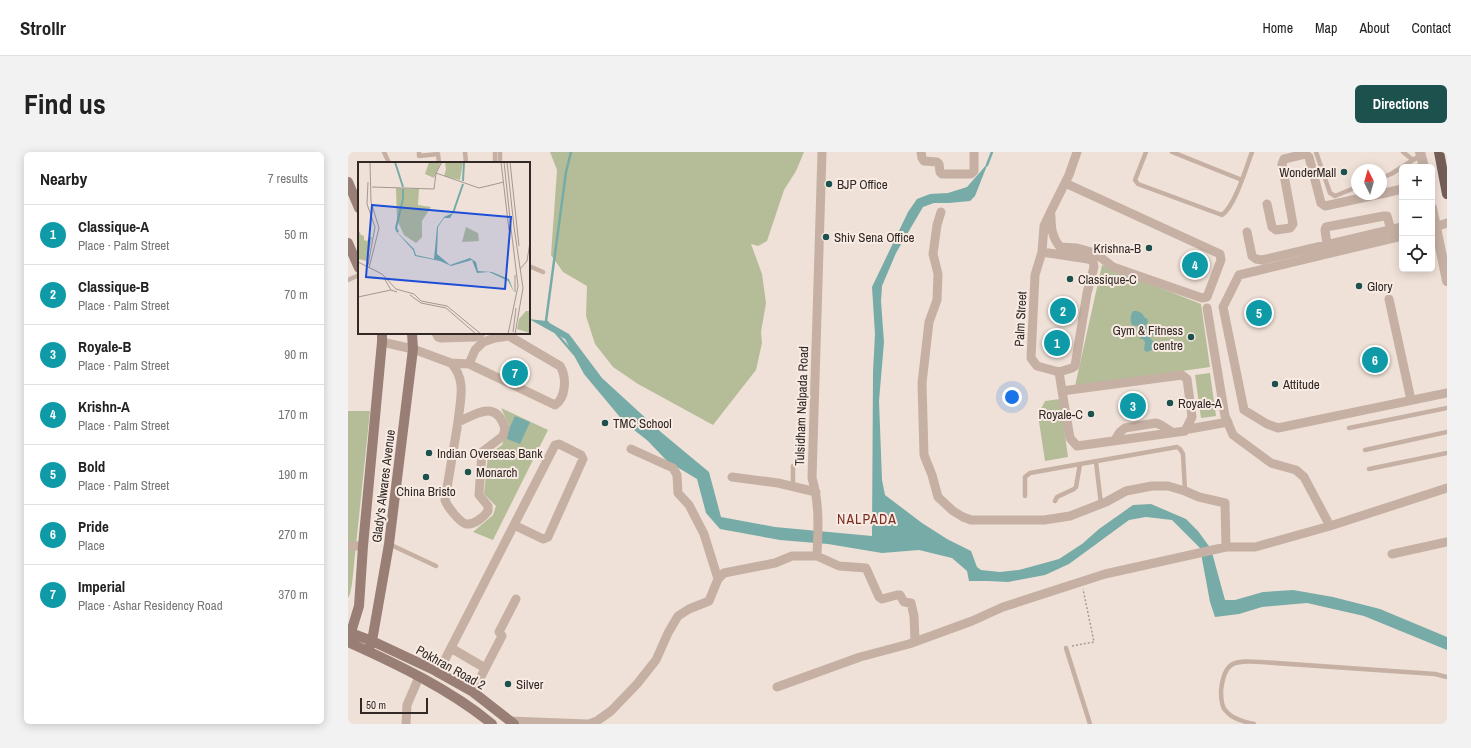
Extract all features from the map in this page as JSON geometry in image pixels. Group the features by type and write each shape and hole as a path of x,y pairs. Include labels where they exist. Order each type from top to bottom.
{"main road":[{"path":"1439,152 1447,194"},
{"path":"348,182 358,206"},
{"path":"348,243 358,266"},
{"name":"Glady's Alwares Avenue","path":"368,651 372,640 389,544 413,349 412,334"},
{"name":"Glady's Alwares Avenue","path":"349,637 359,606 382,338"},
{"name":"Pokhran Road 2","path":"349,637 372,640 438,673 473,692 512,722"},
{"name":"Pokhran Road 2","path":"349,637 368,651 419,676 491,723"},
{"path":"512,722 522,724"}],"street":[{"name":"Tulsidham Nalpada Road","path":"817,556 819,528 816,492 812,478 822,152"},
{"path":"921,152 924,161 937,162 939,164 940,172 942,174 971,174 974,171 974,152"},
{"name":"Palm Street","path":"1058,372 1037,366 1031,358 1035,275 1042,252 1044,226 1069,175 1077,152"},
{"path":"1267,204 1272,227 1276,230 1290,228 1293,224 1282,164 1284,159 1305,154 1309,157 1321,203 1325,206 1353,200"},
{"path":"1052,209 1051,227 1054,239 1060,247 1077,248 1095,253 1113,267 1202,298 1207,297 1221,260 1220,254 1064,183"},
{"path":"1387,193 1399,190"},
{"path":"941,212 933,254 938,274 937,300 929,322 922,383 924,455 932,475 938,497 963,518 971,520 1044,520 1070,516 1101,504 1126,491 1152,486 1168,486 1199,497 1225,503 1226,547"},
{"path":"1327,244 1326,228 1388,216 1391,230"},
{"path":"1435,223 1447,217"},
{"path":"1435,224 1447,223"},
{"path":"1247,232 1252,256 1256,259 1262,260 1399,228"},
{"path":"1435,228 1447,281"},
{"path":"1399,237 1239,275 1223,307 1244,410 1267,424 1278,428 1447,392"},
{"path":"1042,252 1088,259 1093,262 1094,267 1087,293 1076,366 1058,372 1070,438 1077,446 1187,430 1226,419"},
{"path":"1390,299 1411,400"},
{"path":"1207,308 1226,419 1234,435 1271,463 1296,470 1304,477 1330,526"},
{"path":"382,338 451,363 470,364 552,404 556,405 558,403 564,384 564,373 560,366 509,336 494,338 441,338 438,337 436,334"},
{"path":"470,364 479,338"},
{"path":"451,363 456,369 462,383 458,422 445,500 449,509 463,523 469,524 474,523 488,511 488,506 479,495 482,452 503,436 505,428 497,412 493,411 480,413 458,422"},
{"path":"1062,391 1182,375 1187,379 1192,417 1187,430"},
{"path":"438,673 555,445 559,444 581,455 583,459 548,537 543,539 514,526"},
{"path":"631,449 673,468 677,475 678,494 689,506 704,534 718,579"},
{"path":"732,478 816,492"},
{"path":"777,687 860,656 915,642 972,622 1003,607 1105,574 1226,547 1255,547 1330,526 1447,488"},
{"path":"1392,554 1447,542"},
{"path":"348,546 363,546"},
{"path":"512,722 588,724 597,721 611,711 637,684 656,660 668,633 678,616 689,609 709,601 718,579 724,573 775,563 792,556 817,556 839,566 866,568 879,597 882,599 897,594 900,595 904,602 911,602 914,616 915,642"},
{"path":"473,692 502,636 499,632 516,599"},
{"path":"451,648 485,668"},
{"path":"406,724 407,705 419,676"}],"lane":[{"path":"384,152 389,162"},
{"path":"418,152 419,156 438,154 439,162"},
{"path":"465,152 466,162"},
{"path":"495,152 496,162"},
{"path":"1146,152 1135,180 1138,184 1222,215 1228,211 1242,180 1252,152"},
{"path":"1172,152 1242,180"},
{"path":"1316,152 1330,193 1335,196 1351,189"},
{"path":"1403,152 1418,156"},
{"path":"1387,176 1418,156"},
{"path":"530,266 543,272"},
{"path":"348,280 358,275"},
{"path":"1349,428 1447,408"},
{"path":"1365,450 1447,432"},
{"path":"1025,496 1025,477 1030,472 1096,462 1177,447 1183,454 1185,491"},
{"path":"1369,469 1447,453"},
{"path":"1096,462 1101,504"},
{"path":"1055,501 1057,497 1074,490 1080,464"},
{"path":"793,466 793,487"},
{"path":"389,544 436,566"},
{"path":"1066,648 1090,724"},
{"path":"1254,724 1241,721 1225,711 1221,698 1222,682 1225,670 1234,664 1245,661 1435,674 1447,677"}],"path":[{"path":"1066,648 1094,642 1083,588"}],"green space":[{"path":"550,152 804,152 796,171 784,190 767,241 758,246 751,244 762,274 766,303 761,332 762,343 756,370 713,425 638,384 613,367 595,344 586,316 587,286 563,272 551,255 557,170"},
{"path":"1102,265 1201,304 1210,367 1075,386"},
{"path":"1210,373 1216,416 1201,418 1195,375"},
{"path":"1060,399 1068,457 1045,461 1038,415 1045,401"},
{"path":"501,408 548,430 493,540 473,532 493,515 496,506 484,494 488,455 502,445 509,425"},
{"path":"348,411 370,411 352,584 348,598"}],"water":[{"path":"988,163 975,196 970,201 934,203 923,207 896,253 882,286 881,301 884,342 879,401 882,480 885,495 922,523 947,539 971,551 977,567 981,570 1000,572 1019,570 1059,559 1082,544 1099,529 1133,505 1151,504 1186,519 1198,531 1211,549 1225,600 1235,600 1263,592 1293,590 1333,597 1380,609 1447,637 1447,650 1364,616 1307,603 1262,607 1239,614 1215,617 1210,602 1200,548 1172,520 1146,517 1129,520 1069,564 1045,575 1008,582 969,581 967,571 952,558 919,550 882,553 828,544 780,540 720,529 706,513 697,479 667,461 648,441 624,422 584,374 565,339 530,320 546,321 569,334 602,378 662,433 709,472 721,517 775,527 872,536 873,372 875,334 872,287 908,212 917,199 930,194 948,193 967,187"},
{"path":"1133,311 1140,312 1145,318 1147,318 1148,322 1145,326 1158,330 1158,333 1150,336 1150,338 1155,343 1158,342 1160,345 1155,348 1158,352 1152,350 1147,352 1144,350 1145,342 1143,339 1140,339 1140,332 1143,329 1132,325 1131,323"},
{"path":"515,416 530,422 520,444 505,438"}],"waterway":[{"path":"548,323 546,321 566,172 571,152"},
{"path":"987,165 992,152"},
{"path":"556,333 574,354"}],"place":[{"name":"WonderMall","path":"1344,172"},
{"name":"BJP Office","path":"829,184"},
{"name":"Shiv Sena Office","path":"826,237"},
{"name":"Krishna-B","path":"1149,248"},
{"name":"Krishn-A","path":"1195,265"},
{"name":"Classique-C","path":"1070,279"},
{"name":"Glory","path":"1359,286"},
{"name":"Classique-B","path":"1063,311"},
{"name":"Bold","path":"1259,313"},
{"name":"Gym & Fitness centre","path":"1191,337"},
{"name":"Classique-A","path":"1057,343"},
{"name":"Pride","path":"1375,360"},
{"name":"Imperial","path":"515,373"},
{"name":"Attitude","path":"1275,384"},
{"name":"Royale-A","path":"1170,403"},
{"name":"Royale-B","path":"1133,406"},
{"name":"Royale-C","path":"1091,414"},
{"name":"TMC School","path":"605,423"},
{"name":"Indian Overseas Bank","path":"429,453"},
{"name":"Monarch","path":"468,472"},
{"name":"China Bristo","path":"426,477"},
{"name":"Silver","path":"508,684"}],"district":[{"name":"NALPADA","path":"867,519"}]}
